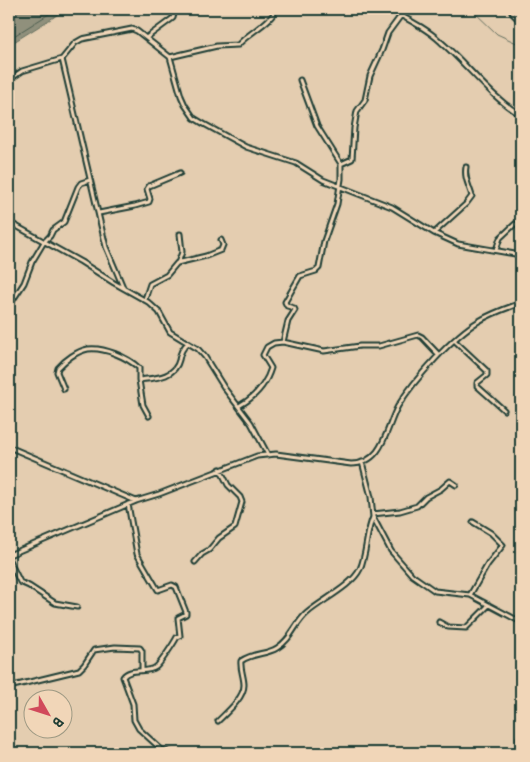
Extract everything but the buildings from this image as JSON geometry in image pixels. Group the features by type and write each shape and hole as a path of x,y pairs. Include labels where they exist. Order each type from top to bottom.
{"street":[{"path":"146,38 173,18 172,9"},
{"path":"170,57 217,46 238,45 251,32 271,19 276,9"},
{"path":"389,9 402,14 440,40 487,87 521,115"},
{"path":"511,9 521,22"},
{"path":"341,164 352,159 357,111 366,98 370,76 388,34 402,14"},
{"path":"9,80 18,73 62,59 75,43 82,39 135,29 170,57 180,96 194,118 246,147 296,163 340,188 392,207 434,233 458,244 521,255"},
{"path":"62,59 109,257 123,287"},
{"path":"283,342 288,321 295,310 287,306 285,302 300,276 316,271 319,268 324,241 337,204 340,188 341,164 317,126 300,80"},
{"path":"434,233 466,204 472,196 466,179 466,167"},
{"path":"99,213 149,202 147,189 149,186 180,173"},
{"path":"9,306 24,283 32,262 44,242 53,230 64,222 80,185 90,180"},
{"path":"9,222 145,299 159,312 170,332 198,349 205,357 258,435 267,454"},
{"path":"496,250 500,238 515,224"},
{"path":"145,299 150,284 167,275 177,263 182,252 180,234"},
{"path":"177,263 206,256 221,250 223,245 221,240"},
{"path":"9,555 128,504 159,494 240,461 267,454 351,464 362,462 370,458 379,449 399,404 439,355 479,321 521,303"},
{"path":"239,406 252,399 268,378 271,368 263,356 267,347 274,342 283,342 324,351 360,346 379,346 418,335 439,355"},
{"path":"455,341 487,371 487,375 477,386 504,410"},
{"path":"139,380 166,376 170,373 177,365 180,352 188,343"},
{"path":"64,389 58,368 77,354 89,349 112,353 139,368 143,405 149,416"},
{"path":"9,448 136,501"},
{"path":"362,462 371,497 373,515 391,551 412,575 435,591 470,595 521,622"},
{"path":"195,562 202,554 209,550 218,538 235,527 242,502 240,497 228,485 220,469"},
{"path":"373,515 419,506 426,497 442,489 450,481 456,485"},
{"path":"128,504 138,556 158,590 172,585 176,587 186,614 178,618 180,636 177,637 158,666 123,676 132,704 134,720 139,729 155,745 163,751 171,753"},
{"path":"218,721 243,691 242,661 255,653 273,650 278,647 292,634 307,613 357,574 362,564 373,515"},
{"path":"470,595 488,564 503,545 491,533 473,522"},
{"path":"9,560 20,582 53,602 77,608"},
{"path":"438,622 448,627 466,628 489,605"},
{"path":"9,687 79,670 94,650 115,646 140,648 142,651 142,670"},
{"path":"519,738 520,753"}],"water":[{"path":"9,9 65,9 9,45"}],"waterway":[{"path":"471,9 497,34 521,45"}]}
